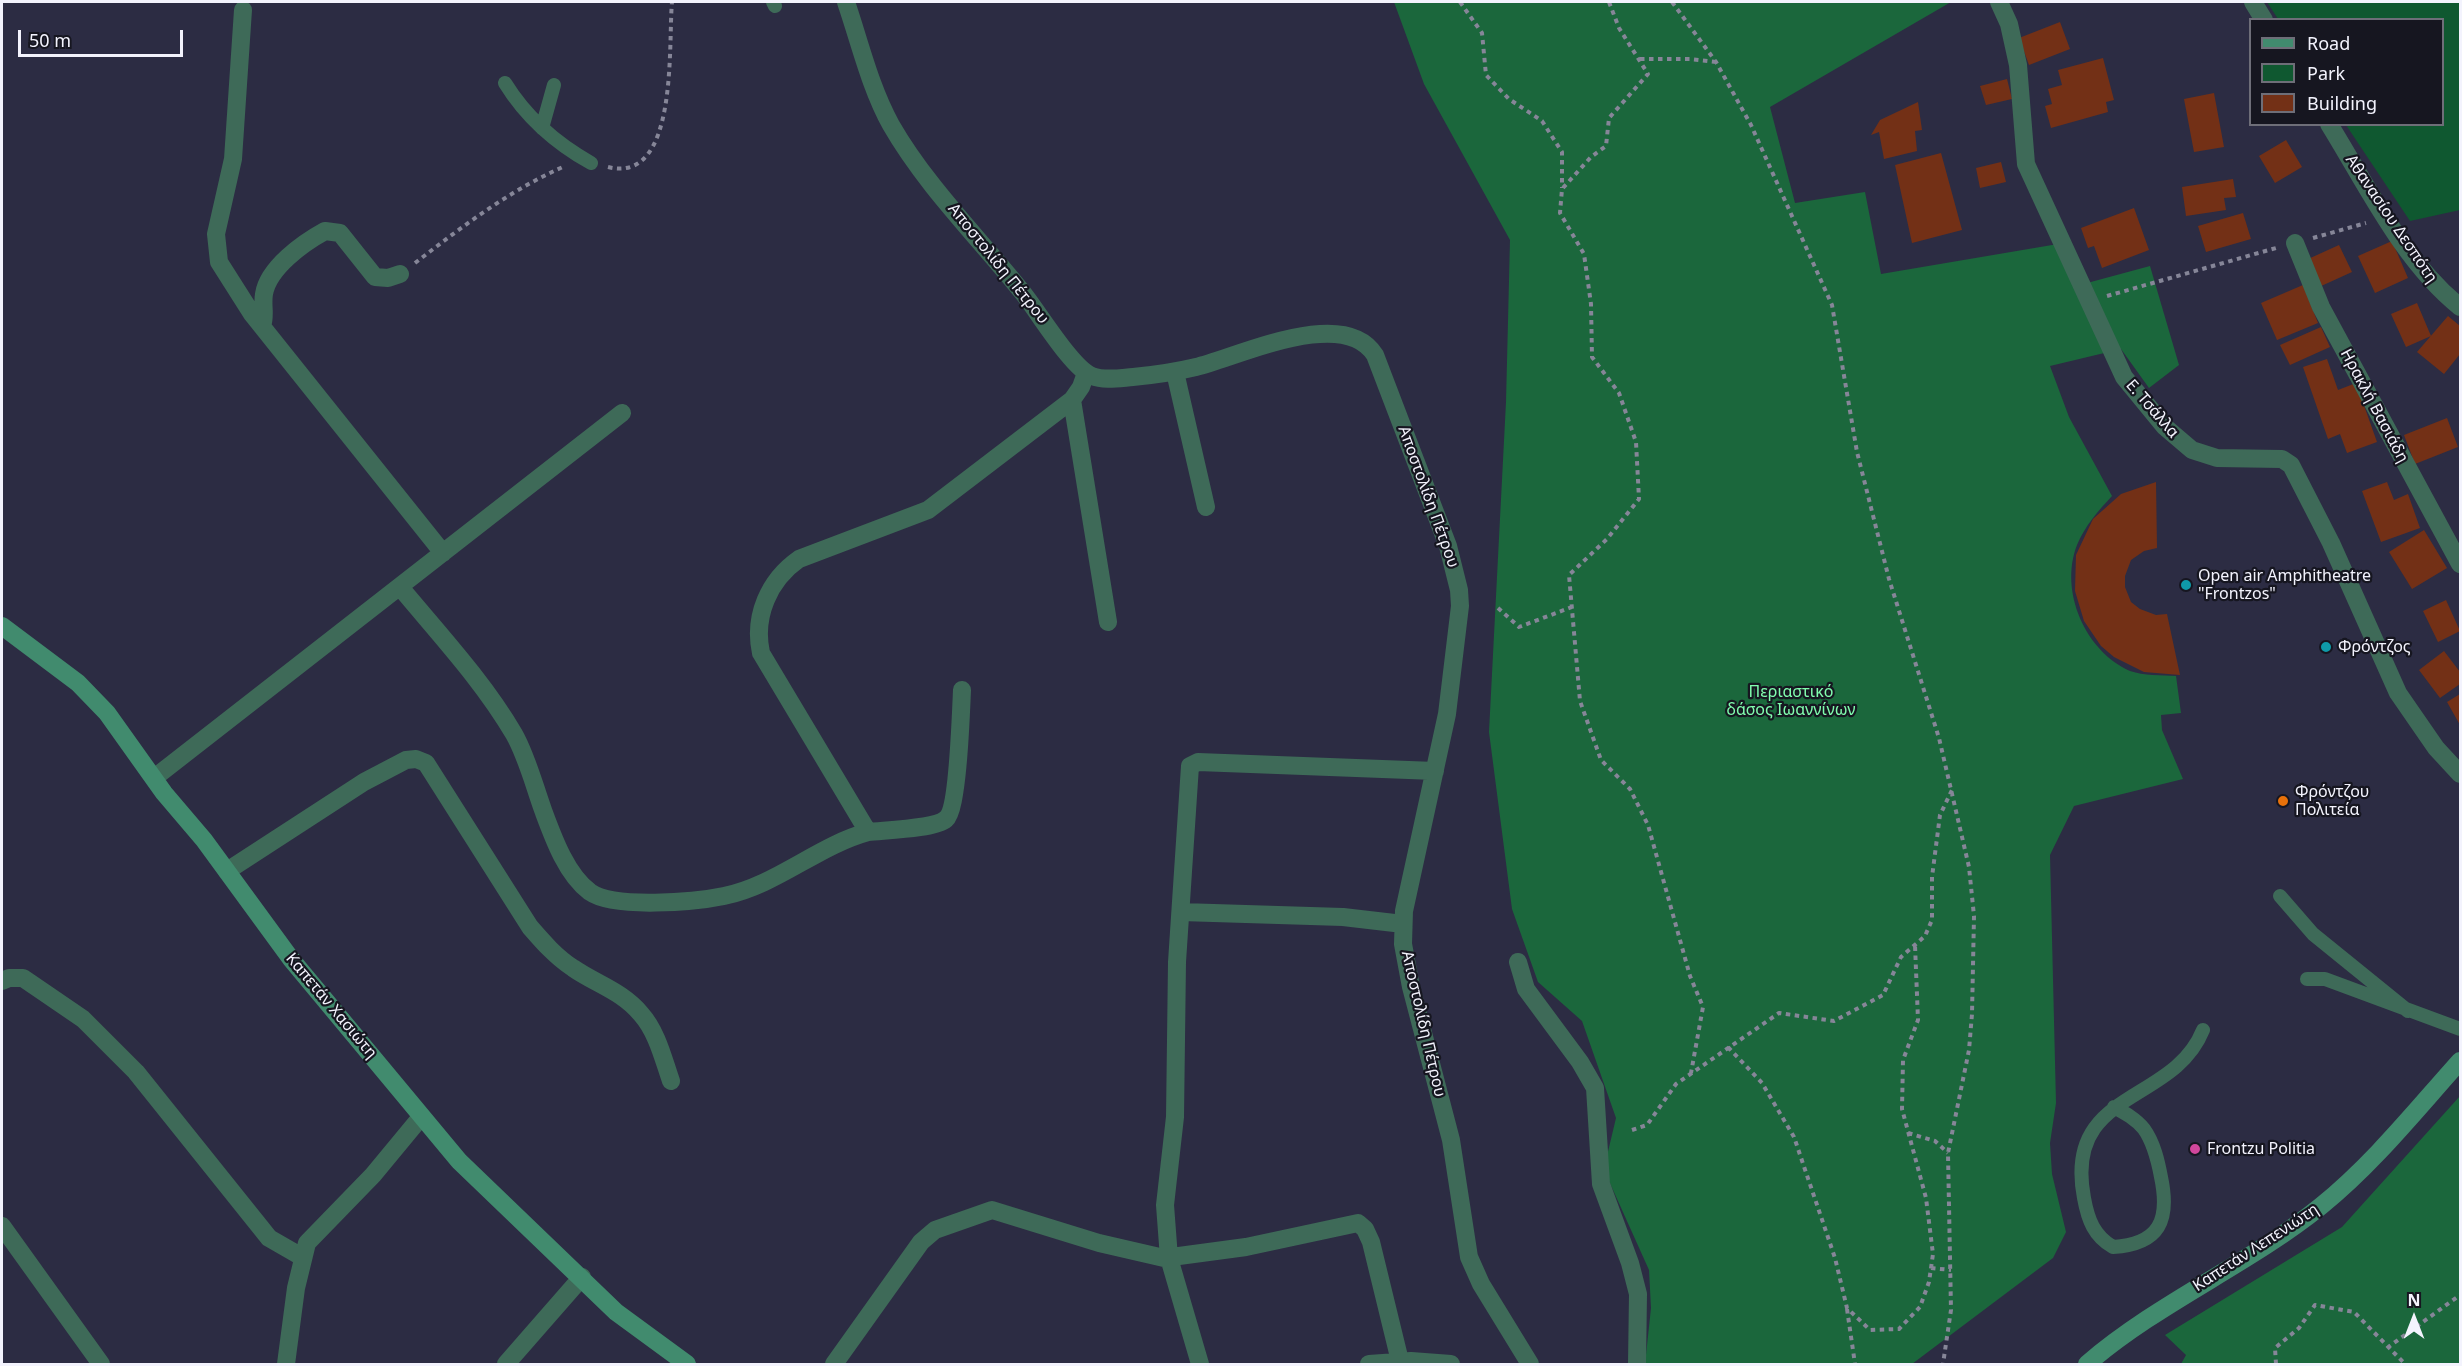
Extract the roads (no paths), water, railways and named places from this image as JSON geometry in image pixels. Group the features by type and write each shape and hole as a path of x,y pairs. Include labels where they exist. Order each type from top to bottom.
{"street":[{"name":"Αποστολίδη Πέτρου","path":"846,2 879,99 906,149 1086,373 1102,379 1175,372 1307,334 1349,338 1372,350 1448,546 1459,590 1460,618 1453,674 1403,924 1408,971 1451,1140 1470,1257 1481,1284 1530,1365"},
{"name":"Ε. Τσάλλα","path":"1999,2 2009,24 2018,65 2026,164 2124,377 2180,442 2208,457 2282,459 2291,465 2331,543 2398,693 2436,748 2460,774"},
{"path":"2253,2 2263,18"},
{"path":"243,10 233,159 220,212 216,249 224,274 262,326 443,553"},
{"name":"Αθανασίου Δεσπότη","path":"2330,126 2387,218 2424,272 2460,307"},
{"path":"262,326 263,296 268,280 286,261 325,231 340,233 375,276 388,278 400,274"},
{"name":"Ηρακλή Βασιάδη","path":"2295,243 2321,307 2460,564"},
{"path":"1175,372 1206,507"},
{"path":"868,832 760,653 758,628 767,597 786,568 799,559 928,510 1072,400 1081,387 1086,373"},
{"path":"1072,400 1108,622"},
{"path":"154,778 622,413"},
{"path":"400,586 501,714 520,748 564,856 582,885 595,895 623,901 726,896 780,874 838,841 868,832 945,821 950,815 955,783 962,690"},
{"name":"Καπετάν Χασιώτη","path":"2,626 63,670 96,700 121,730 154,778 227,871 291,959 459,1161 636,1329 687,1365"},
{"path":"227,871 364,782 406,760 421,760 426,763 530,927 544,944 573,968 620,994 643,1016 651,1029 671,1081"},
{"path":"1200,1365 1169,1258 1165,1193 1175,1118 1181,912 1190,766 1198,762 1435,771"},
{"path":"1181,912 1343,917 1403,924"},
{"path":"1518,962 1526,989 1580,1062 1594,1088 1601,1184 1633,1271 1638,1294 1637,1365"},
{"path":"2,981 9,978 23,978 82,1019 136,1072 269,1238 302,1257"},
{"name":"Καπετάν Λεπενιώτη","path":"2087,1365 2132,1328 2268,1244 2322,1205 2365,1165 2460,1061"},
{"path":"286,1365 302,1257 311,1236 373,1175 421,1118"},
{"path":"834,1365 921,1242 935,1230 978,1213 996,1210 1146,1256 1169,1258 1246,1247 1358,1224 1365,1229 1371,1242 1400,1361"},
{"path":"2,1226 101,1365"},
{"path":"506,1365 582,1277"},
{"path":"1369,1365 1400,1361 1451,1365"}],"lane":[{"path":"505,83 515,98 543,128 566,148 591,164"},
{"path":"543,128 554,85"},
{"path":"2280,896 2320,940 2408,1011"},
{"path":"2307,979 2325,980 2460,1029"},
{"path":"2114,1107 2130,1116 2148,1136 2159,1168 2165,1202 2162,1222 2153,1234 2136,1244 2113,1247 2103,1241 2089,1221 2081,1171 2084,1151 2093,1129 2114,1107 2185,1060 2197,1046 2203,1030"}],"place":[{"name":"Open air Amphitheatre \"Frontzos\"","path":"2186,585"},
{"name":"Φρόντζος","path":"2326,647"},
{"name":"Φρόντζου Πολιτεία","path":"2283,801"},
{"name":"Frontzu Politia","path":"2195,1149"}],"park label":[{"name":"Περιαστικό δάσος Ιωαννίνων","path":"1791,701"}]}
